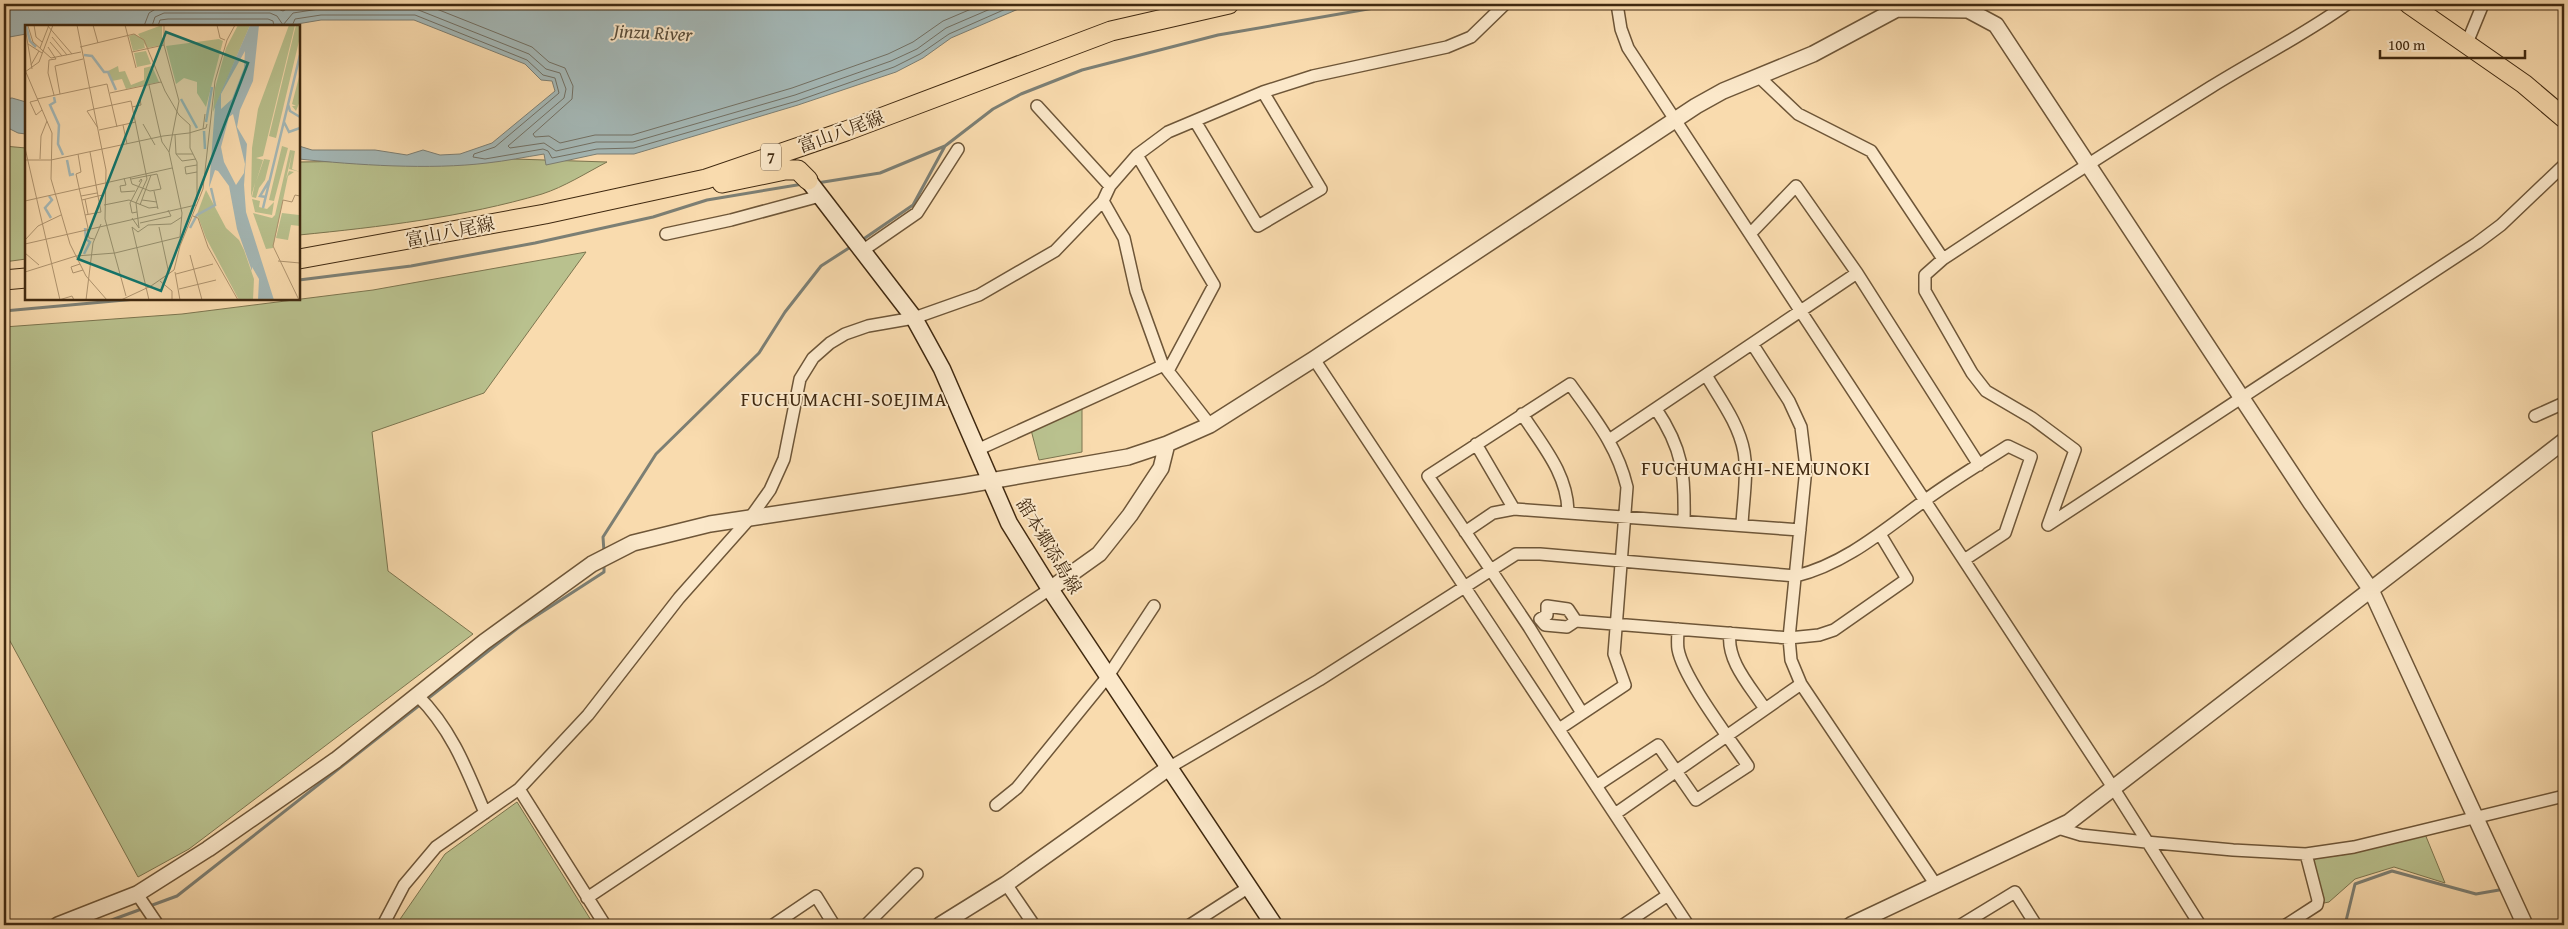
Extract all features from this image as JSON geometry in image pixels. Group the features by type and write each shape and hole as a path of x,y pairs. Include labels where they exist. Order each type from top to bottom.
{"main road":[{"name":"富山八尾線","path":"300,259 545,214 706,179 846,131 1111,31 1228,4"},
{"path":"2409,4 2524,84 2564,118"},
{"path":"706,179 719,184 798,170 813,187"},
{"name":"舘本郷添島線","path":"813,187 914,318 942,369 1009,523 1050,589 1274,925"},
{"path":"4,280 25,278"}],"street":[{"path":"383,925 404,885 436,847 519,789 588,715 679,598 750,518 770,490 784,459 800,379 813,358 830,343 845,334 868,326 914,318 979,295 1055,251 1102,201 1110,186 1137,155 1168,132 1263,92 1313,76 1447,47 1471,37 1505,4"},
{"path":"1617,4 1621,28 1628,48 2114,789 2200,925"},
{"path":"2346,4 2318,24 2251,62 2088,163 1943,259 1925,275 1925,291 1972,374 1986,391 2032,418 2074,450 2048,525 2477,243 2501,225 2564,165"},
{"path":"2467,43 2483,4"},
{"path":"58,925 137,894 208,849 336,760 484,642 592,564 633,543 710,524 1128,457 1168,444 1210,425 1314,359 1723,91 1813,54 1897,9 1968,10 1996,25 2243,397 2311,503 2371,590 2474,818 2525,925"},
{"path":"1758,76 1798,114 1871,151 1943,259"},
{"path":"1195,121 1258,226 1321,189 1263,92"},
{"path":"1037,106 1110,186"},
{"path":"862,251 917,213 958,149"},
{"path":"977,450 1166,368 1214,285 1137,155"},
{"path":"1750,234 1796,186 1857,273 1978,465"},
{"path":"666,234 731,220 813,187"},
{"path":"1102,201 1124,238 1136,291 1166,368 1210,425"},
{"path":"1609,440 1753,345 1857,273"},
{"path":"1753,345 1789,401 1801,427 1806,468 1789,638 1791,660 1801,684 1936,885"},
{"path":"1314,359 1688,925"},
{"path":"1706,376 1731,417 1744,450 1746,469 1742,525"},
{"path":"1559,729 1625,684 1614,654 1627,487 1621,462 1609,440 1570,384 1428,476 1529,627 1582,713"},
{"path":"2535,416 2564,403"},
{"path":"1656,409 1670,430 1679,455 1685,479 1684,521"},
{"path":"1522,414 1559,472 1567,491 1568,512"},
{"path":"1851,925 2069,822 2564,441"},
{"path":"587,898 1050,589 1099,554 1130,515 1162,468 1168,444"},
{"path":"1476,444 1514,509"},
{"path":"940,925 1006,884 1170,767 1319,680 1516,554 1540,554 1796,576 1817,571 1831,564 1880,534 1925,500 2008,446 2031,457 2005,533 1964,560"},
{"path":"1465,532 1493,514 1514,509 1800,530"},
{"path":"1540,619 1545,625 1567,627 1576,621 1789,638 1819,635 1834,630 1907,580 1880,534"},
{"path":"996,805 1017,788 1108,676 1154,606"},
{"path":"1529,627 1546,615 1547,606 1568,609 1576,621"},
{"path":"1596,786 1658,745 1696,800 1748,766 1682,661 1678,648 1678,629"},
{"path":"1730,633 1728,644 1732,657 1765,709"},
{"path":"1615,814 1801,684"},
{"path":"417,695 435,712 454,742 485,813"},
{"path":"519,789 605,925"},
{"path":"2058,828 2081,835 2146,842 2306,854 2354,847 2564,796"},
{"path":"2286,925 2317,905 2318,900 2306,854"},
{"path":"866,925 917,874"},
{"path":"1006,884 1034,925"},
{"path":"1190,925 1249,887"},
{"path":"1961,925 2015,892 2036,925"},
{"path":"137,894 158,925"},
{"path":"1623,925 1668,895"},
{"path":"773,925 816,896 834,925"}],"green space":[{"path":"4,146 25,148 25,259 4,262"},
{"path":"514,159 607,162 558,188 483,209 422,220 300,235 300,162"},
{"path":"586,252 484,393 372,432 388,571 473,634 189,849 138,877 4,630 4,327 182,314 373,290"},
{"path":"1082,407 1082,452 1039,460 1031,430"},
{"path":"517,802 594,925 396,925 445,854"},
{"path":"2425,834 2445,883 2394,867 2355,879 2329,902 2324,903 2312,864 2316,858 2342,855"}],"water":[{"name":"Jinzu River","path":"4,4 1030,4 951,38 923,58 896,72 798,105 634,154 597,154 546,165 544,154 487,163 442,166 369,165 300,159 300,146 312,150 375,150 407,155 423,150 440,155 460,154 492,143 555,91 552,81 541,80 525,64 414,20 321,20 297,24 25,25 25,34 4,38"},
{"path":"12,98 25,102 25,134 10,129 4,132 4,99"}],"waterway":[{"path":"817,183 880,173 945,146 993,109 1021,94 1082,70 1218,35 1397,4"},
{"path":"862,240 913,205 945,146"},
{"path":"300,280 411,266 535,243 653,217 707,200 803,184"},
{"path":"604,552 603,537 656,454 759,353 785,312 821,266 852,246"},
{"path":"4,311 125,300"},
{"path":"426,700 519,627 604,572 604,563"},
{"path":"98,925 177,896 421,704"},
{"path":"2345,925 2355,884 2392,871 2476,894 2499,890"}],"district":[{"name":"FUCHUMACHI-SOEJIMA","path":"844,399"},
{"name":"FUCHUMACHI-NEMUNOKI","path":"1756,468"}]}
